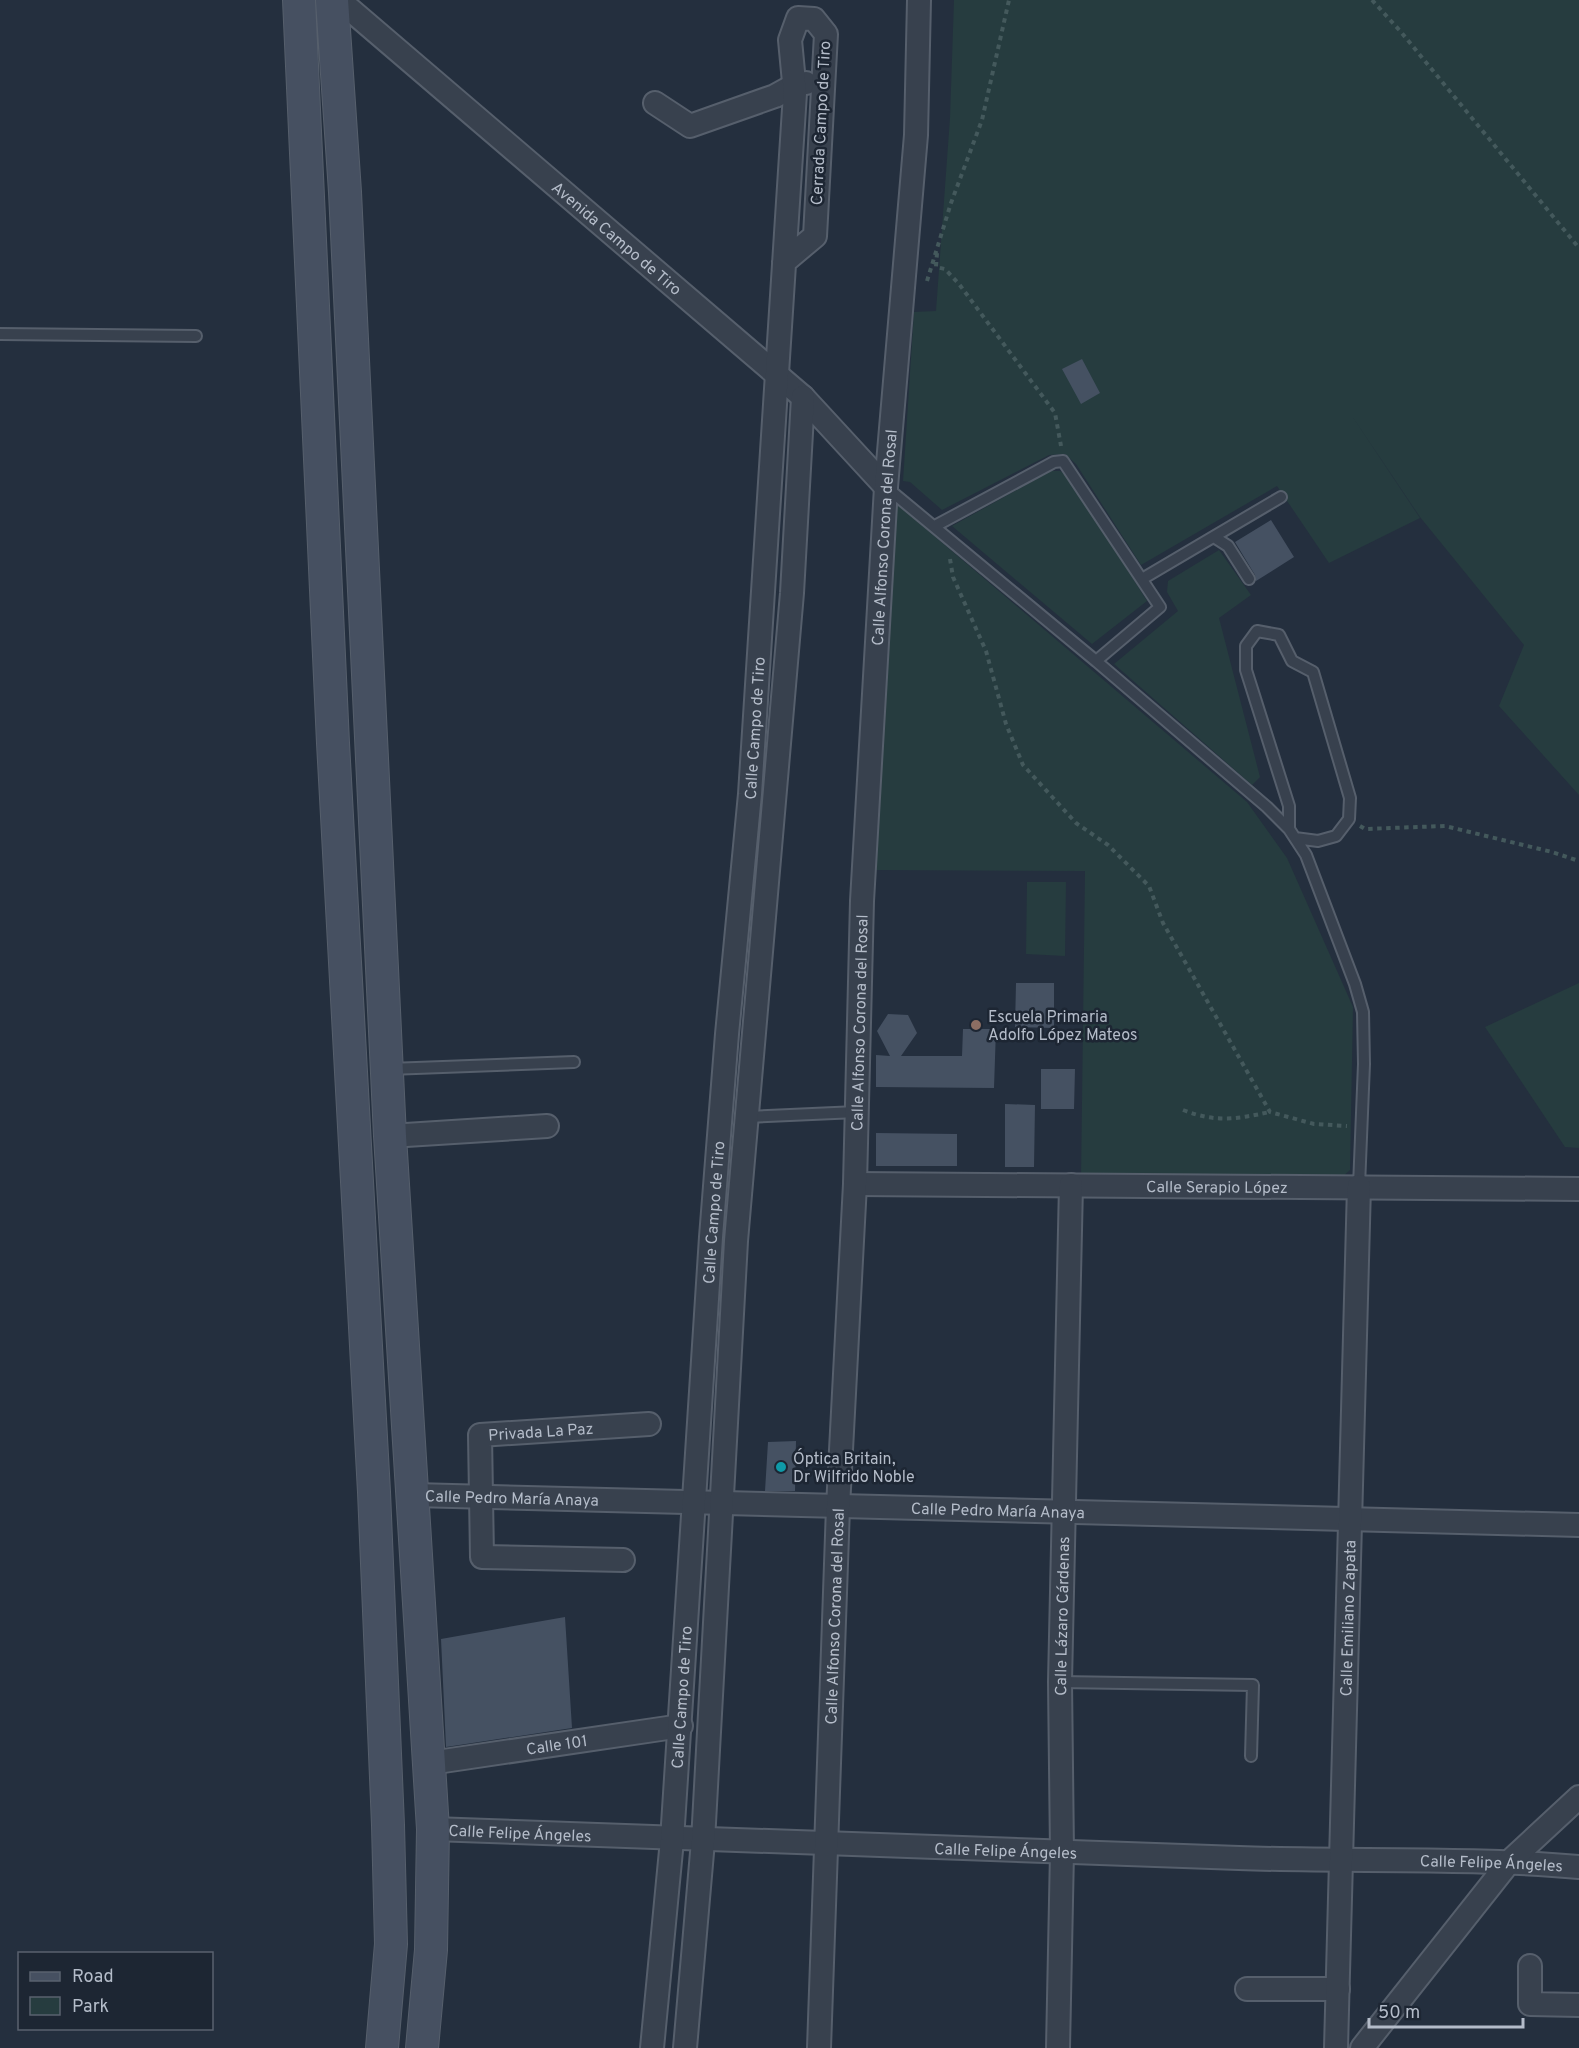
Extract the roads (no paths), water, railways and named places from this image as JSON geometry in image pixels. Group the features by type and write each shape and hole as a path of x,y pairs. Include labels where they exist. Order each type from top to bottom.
{"main road":[{"path":"299,0 333,742 388,1825 391,1944 382,2048"},
{"path":"332,0 345,192 390,1136 433,1829 431,1950 422,2048"},
{"path":"308,193 333,196 345,192"},
{"path":"353,1102 389,1101"}],"street":[{"name":"Avenida Campo de Tiro","path":"339,0 777,374 802,397 886,487"},
{"name":"Calle Alfonso Corona del Rosal","path":"819,2048 838,1507 855,1184 862,901 886,487 916,135 919,0"},
{"name":"Cerrada Campo de Tiro","path":"777,374 795,85 790,40 798,18 814,19 826,34 815,236 784,262"},
{"path":"655,103 690,126 775,96 795,85 825,80"},
{"name":"Calle Campo de Tiro","path":"652,2048 681,1726 727,1034 750,794 777,374"},
{"name":"Calle Campo de Tiro","path":"685,2048 703,1841 746,1117 792,593 802,397"},
{"path":"764,590 792,593"},
{"path":"750,794 776,795"},
{"path":"727,1034 752,1036"},
{"path":"390,1136 547,1126"},
{"name":"Calle Serapio López","path":"855,1184 1579,1189"},
{"name":"Calle Lázaro Cárdenas","path":"1058,2048 1062,1852 1060,1682 1066,1513 1071,1185"},
{"name":"Calle Emiliano Zapata","path":"1336,2048 1359,1186"},
{"name":"Privada La Paz","path":"623,1560 482,1557 480,1435 649,1424"},
{"name":"Calle Pedro María Anaya","path":"414,1495 1579,1525"},
{"name":"Calle 101","path":"430,1763 681,1726"},
{"path":"1362,2048 1510,1861 1579,1797"},
{"name":"Calle Felipe Ángeles","path":"433,1829 672,1840 1341,1862 1510,1861 1579,1867"},
{"path":"1530,1966 1530,2004 1579,2005"},
{"path":"1247,1989 1338,1989"}],"lane":[{"path":"0,334 196,336"},
{"path":"935,526 1054,462 1063,461 1160,608 1096,661"},
{"path":"886,487 1096,661 1292,833 1310,865 1356,984 1363,1012 1364,1064 1359,1186"},
{"path":"1142,579 1281,497"},
{"path":"1214,537 1228,546 1249,579"},
{"path":"1257,631 1279,635 1292,661 1312,672 1350,798 1349,819 1336,836 1318,841 1292,833 1289,806 1246,670 1246,646 1257,631"},
{"path":"387,1069 574,1062"},
{"path":"746,1117 857,1112"},
{"path":"1060,1682 1253,1685 1251,1756"}],"place":[{"name":"Escuela Primaria Adolfo López Mateos","path":"976,1025"},
{"name":"Óptica Britain, Dr Wilfrido Noble","path":"781,1467"}]}
